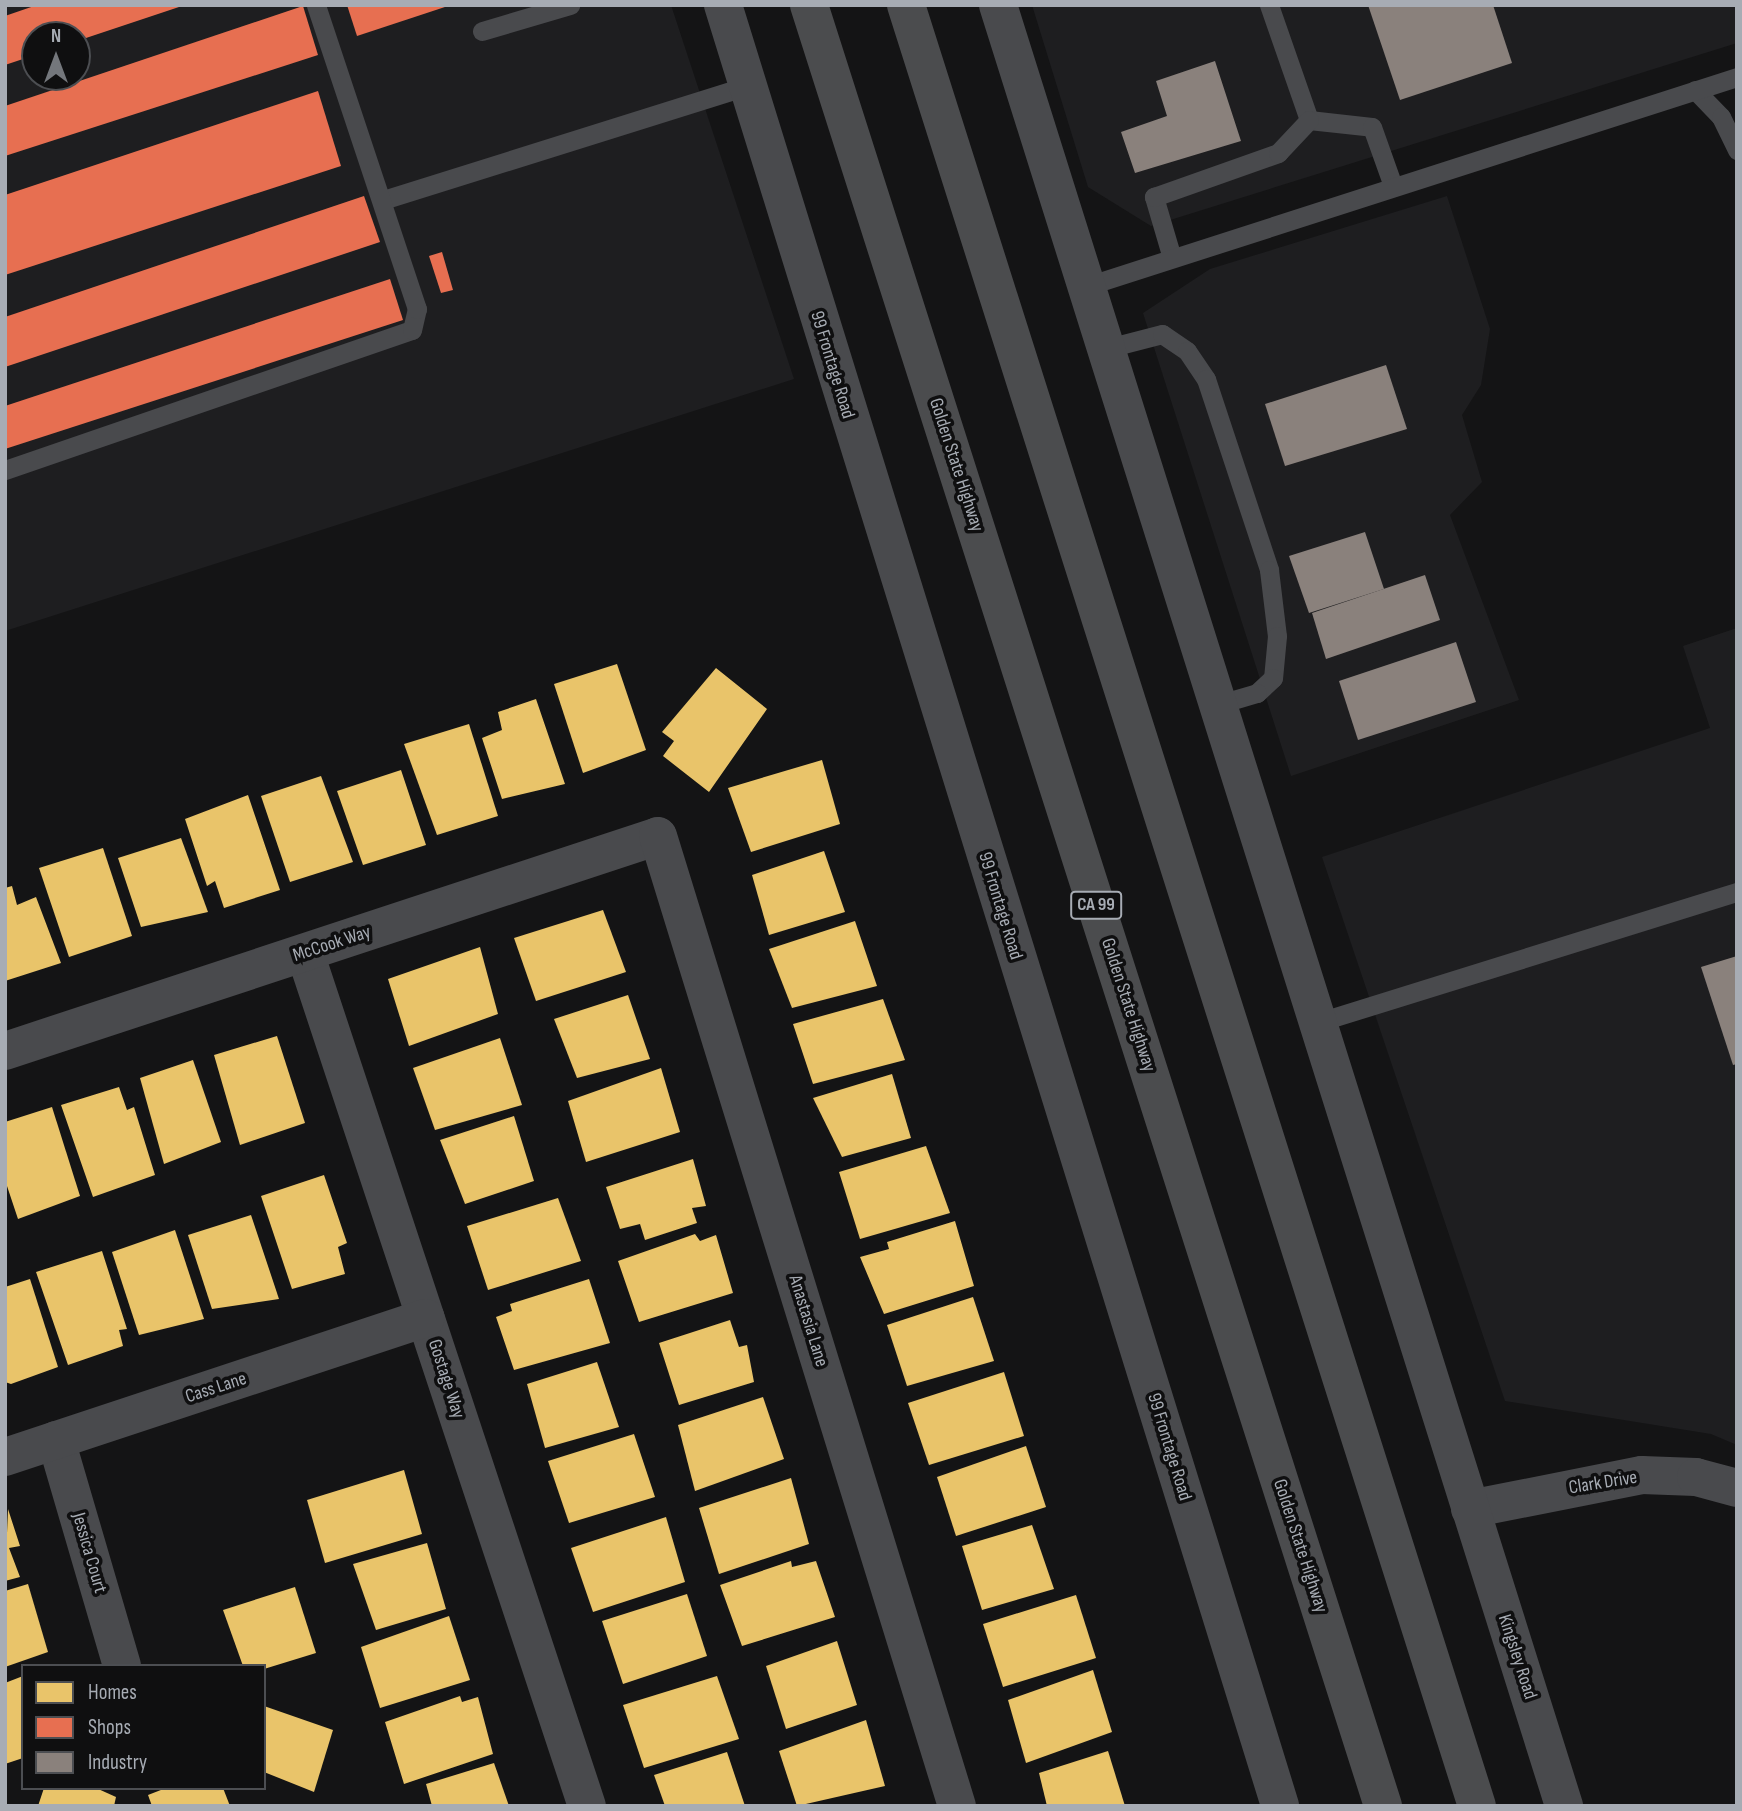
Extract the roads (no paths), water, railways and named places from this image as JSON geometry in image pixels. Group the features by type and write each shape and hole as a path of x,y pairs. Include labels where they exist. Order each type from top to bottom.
{"highway":[{"name":"Golden State Highway","path":"809,5 1383,1806"},
{"path":"906,5 1477,1806"}],"street":[{"name":"99 Frontage Road","path":"723,5 1280,1806"},
{"path":"998,5 1084,287 1319,1022 1470,1509"},
{"name":"McCook Way","path":"5,1051 658,836"},
{"name":"Anastasia Lane","path":"658,836 957,1806"},
{"name":"Gostage Way","path":"305,953 587,1806"},
{"name":"Cass Lane","path":"5,1457 426,1318"},
{"name":"Jessica Court","path":"56,1440 121,1664"},
{"name":"Clark Drive","path":"1470,1509 1642,1475 1696,1477 1737,1488"},
{"name":"Kingsley Road","path":"1470,1509 1564,1806"}],"lane":[{"path":"5,470 403,337 417,309 383,200 316,5"},
{"path":"482,31 570,5"},
{"path":"1269,5 1309,120"},
{"path":"1084,287 1737,76"},
{"path":"383,200 749,85"},
{"path":"1695,90 1721,117 1737,150"},
{"path":"1172,258 1154,197 1278,153 1309,120"},
{"path":"1309,120 1372,127 1393,186"},
{"path":"1104,349 1162,334 1187,351 1206,379 1269,570 1277,636 1273,678 1256,693 1216,705"},
{"path":"1319,1022 1737,892"}]}
